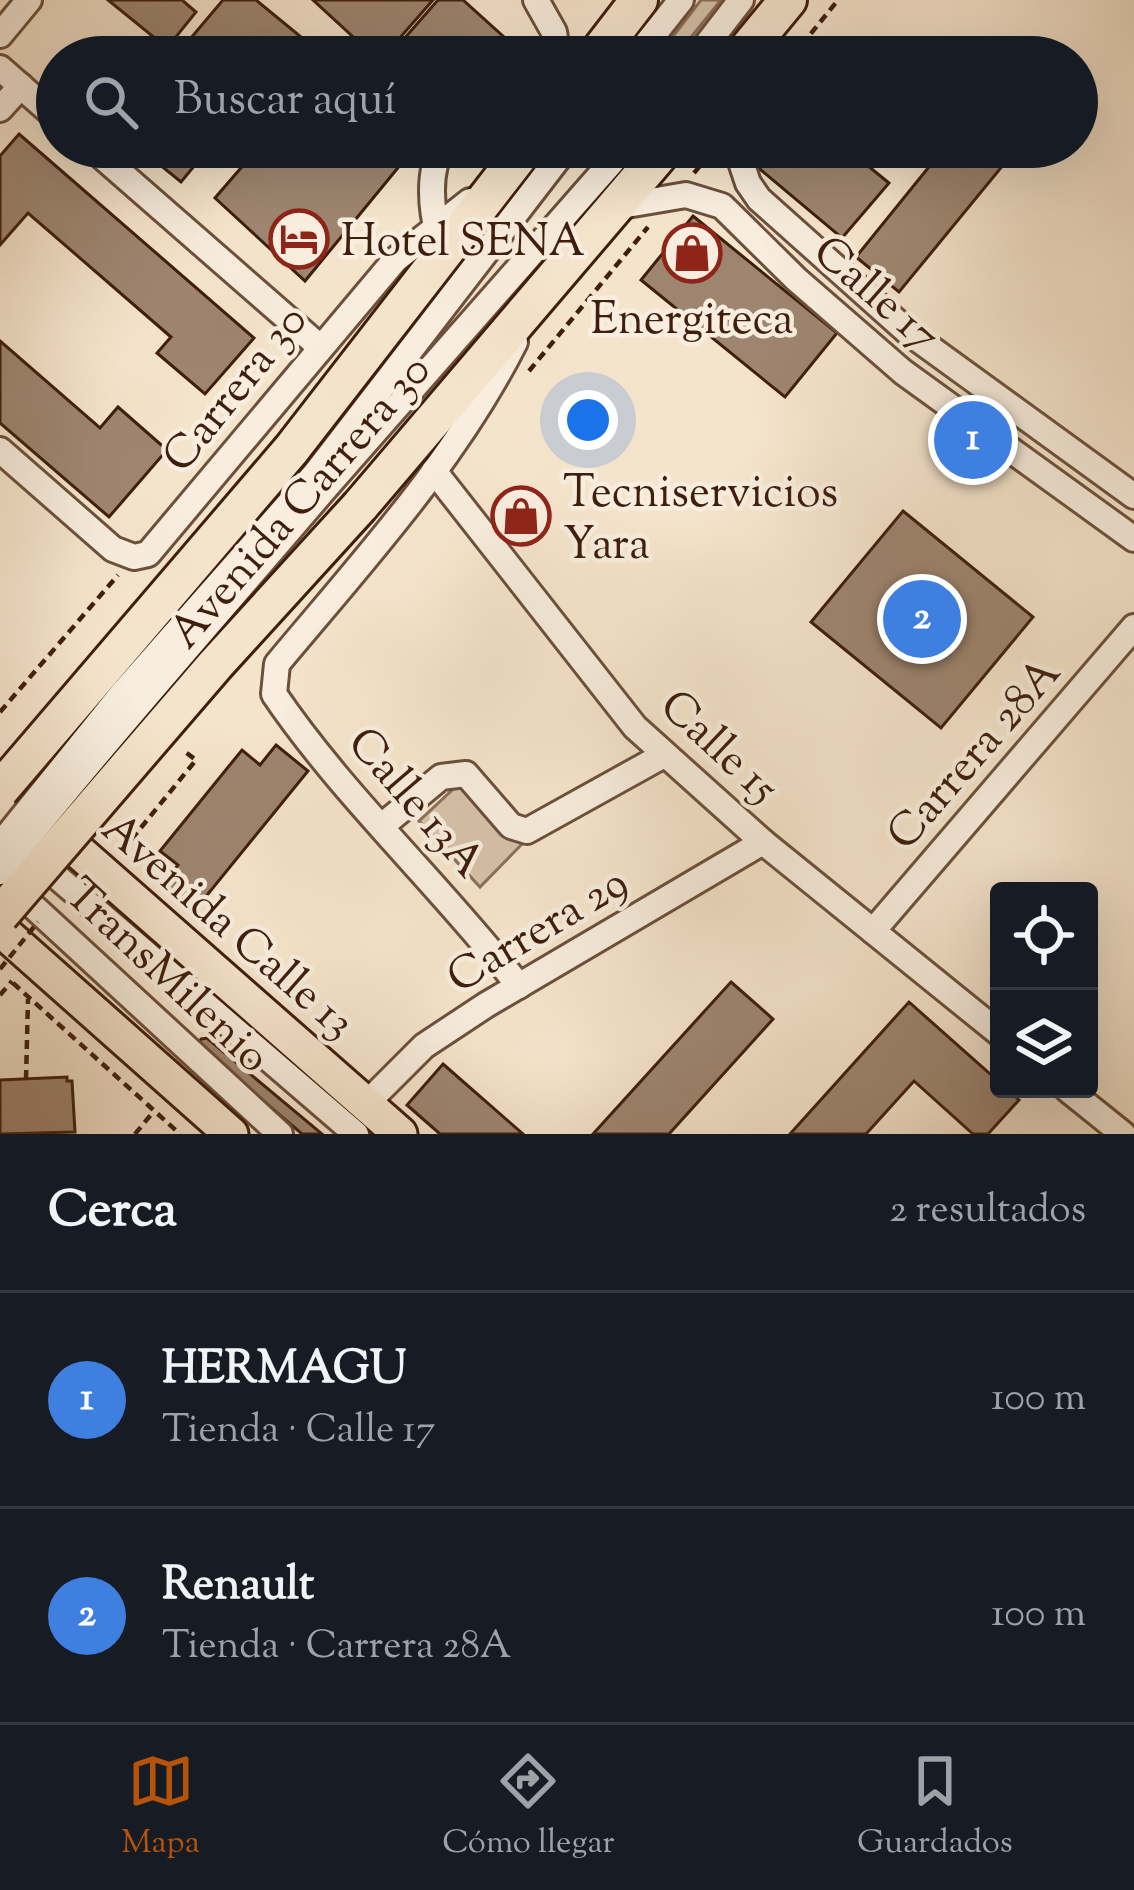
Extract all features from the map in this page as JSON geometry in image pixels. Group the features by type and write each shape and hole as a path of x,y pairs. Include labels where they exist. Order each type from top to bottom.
{"highway":[{"path":"611,36 639,0"},
{"path":"758,36 788,0"},
{"name":"Avenida Carrera 30","path":"0,786 311,470 440,241 508,168"},
{"name":"Avenida Carrera 30","path":"0,915 216,664 360,506 648,168"}],"main road":[{"name":"Avenida Calle 13","path":"0,786 104,874 361,1119 400,1134"},
{"path":"0,929 231,1134"}],"street":[{"path":"0,35 29,0"},
{"path":"536,0 555,36"},
{"path":"653,36 680,0"},
{"path":"713,36 741,0"},
{"path":"754,36 776,0"},
{"path":"0,68 36,99"},
{"path":"0,109 21,86"},
{"path":"115,168 320,346"},
{"path":"435,168 440,241"},
{"name":"TransMilenio","path":"0,845 311,470 550,168"},
{"name":"TransMilenio","path":"280,1134 0,874 122,720 183,656 311,470 606,168"},
{"name":"Calle 17","path":"743,168 759,199 840,273 956,369 1134,496"},
{"name":"Calle 17","path":"615,207 674,196 706,198 722,206 796,279 903,371 1125,533"},
{"name":"Carrera 30","path":"134,557 155,548 395,260 440,241"},
{"path":"434,471 503,365 536,299"},
{"path":"0,450 113,549 134,557"},
{"name":"Calle 13A","path":"434,471 277,664 274,694 316,750 470,923 519,986"},
{"name":"Calle 15","path":"434,471 635,727 763,842 990,1026"},
{"path":"1125,533 1134,563"},
{"name":"Carrera 28A","path":"873,931 1132,624"},
{"path":"383,825 441,777 466,774 511,826 527,831 664,755"},
{"name":"TransMilenio","path":"0,827 361,1119"},
{"name":"Carrera 29","path":"361,1119 424,1046 763,842"},
{"path":"1078,1098 1123,1134"}],"path":[{"path":"809,36 838,0"},
{"path":"517,386 698,168"},
{"path":"0,712 134,557"},
{"path":"47,658 55,664"},
{"path":"104,874 196,760 186,752"},
{"path":"26,1079 32,958"},
{"path":"0,971 180,1134"},
{"path":"135,1134 154,1112"}],"shaded area":[{"path":"701,0 721,0 692,36 673,36"},
{"path":"463,780 522,844 480,887 419,821"}],"building":[{"path":"108,0 182,0 196,12 177,36 152,36"},
{"path":"223,0 256,0 300,36 193,36"},
{"path":"313,0 433,0 401,36 352,36"},
{"path":"438,0 463,0 503,36 406,36"},
{"path":"19,134 36,149 36,168 58,168 254,338 205,394 157,353 171,337 28,213 0,245 0,156"},
{"path":"164,168 193,168 181,182"},
{"name":"Hotel SENA","path":"241,168 398,168 305,281 215,198"},
{"path":"759,168 871,168 889,183 842,238"},
{"path":"928,168 1001,168 899,292 856,257"},
{"path":"693,216 837,333 785,397 641,280"},
{"path":"0,341 100,428 118,407 167,450 109,517 0,423"},
{"path":"903,511 1033,617 941,728 811,622"},
{"path":"276,745 308,771 195,910 163,884 178,865 160,851 242,750 260,765"},
{"path":"731,982 773,1019 669,1134 593,1134"},
{"path":"909,1002 990,1074 990,1098 1019,1100 988,1134 973,1134 914,1081 866,1134 790,1134"},
{"path":"207,1038 322,1134 302,1134 199,1046"},
{"path":"443,1064 523,1134 440,1134 407,1105"},
{"path":"67,1077 72,1081 75,1132 0,1134 0,1080"}],"place":[{"name":"Hotel SENA","path":"299,239"},
{"name":"Energiteca","path":"692,253"},
{"name":"HERMAGU","path":"973,440"},
{"name":"Tecniservicios Yara","path":"521,516"},
{"name":"Renault","path":"922,619"}]}
